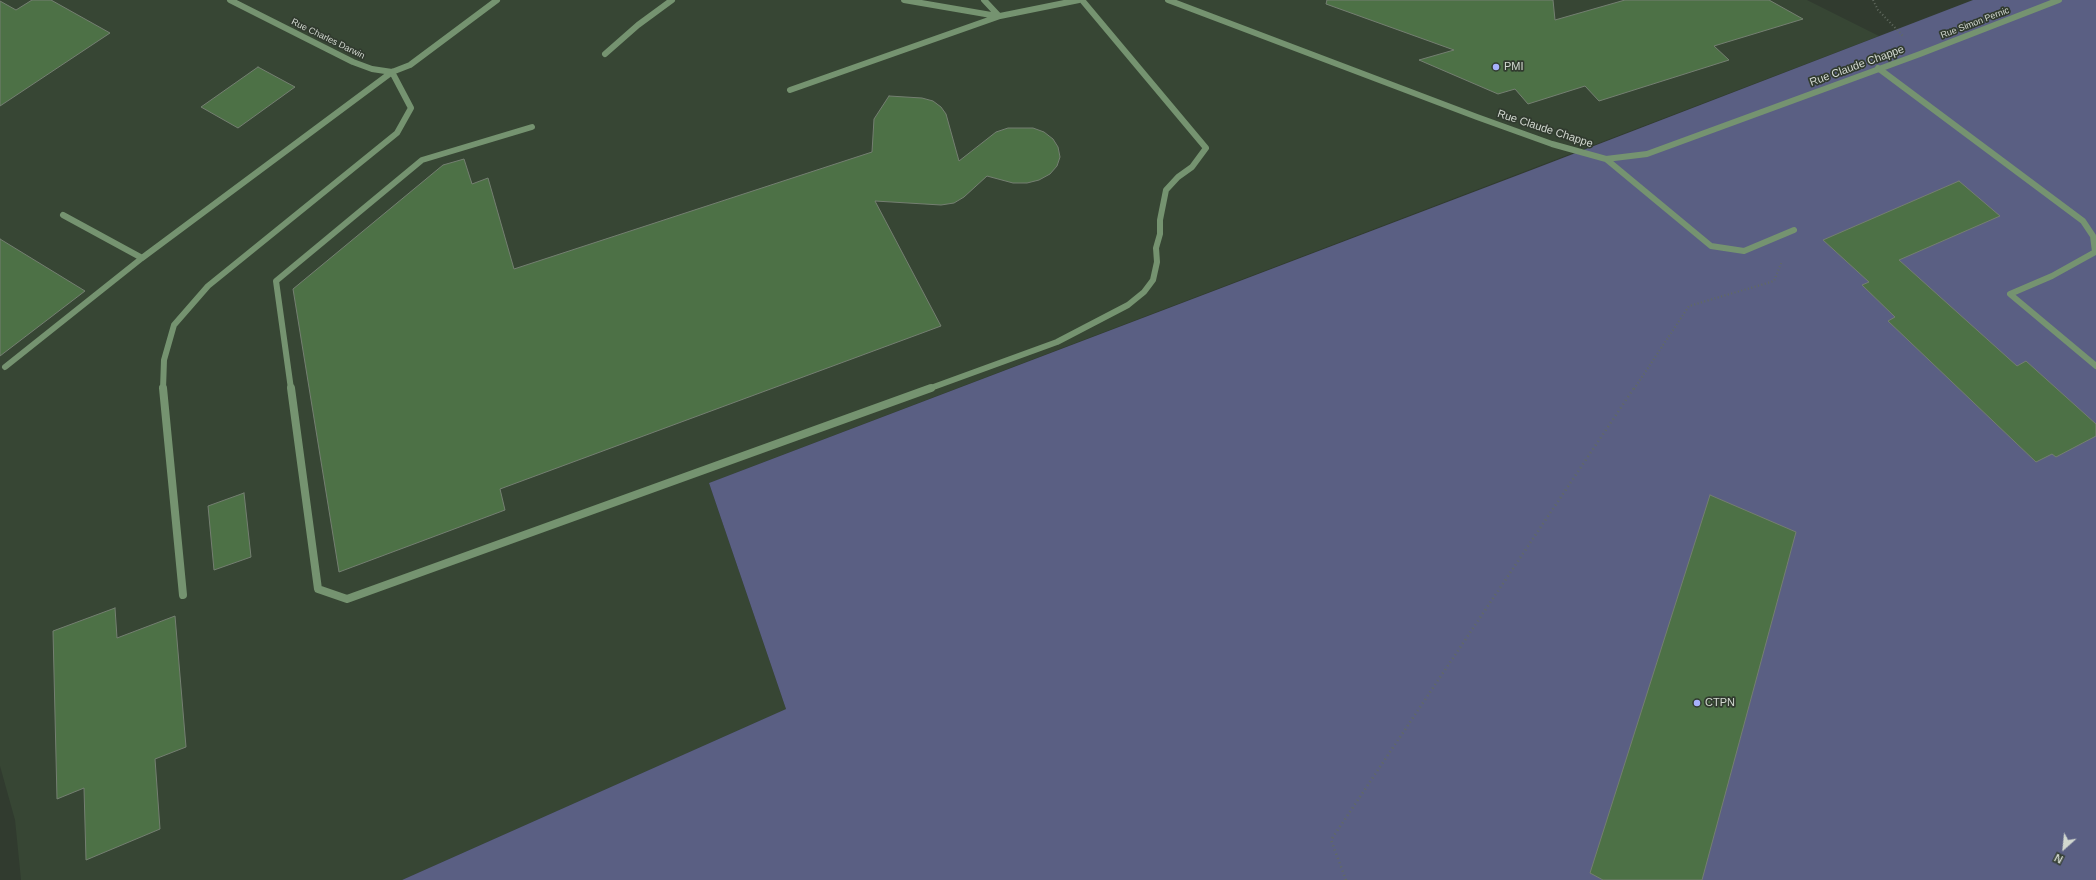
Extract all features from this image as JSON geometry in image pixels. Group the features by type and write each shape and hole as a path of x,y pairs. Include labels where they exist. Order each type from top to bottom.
{"street":[{"name":"Rue Charles Darwin","path":"230,0 353,62 372,69 392,72"},
{"path":"5,367 142,258 392,72 410,65 424,56 498,0"},
{"path":"605,54 638,24 672,0"},
{"path":"904,0 1000,16"},
{"path":"984,0 1000,16"},
{"path":"532,127 422,160 276,281 318,589 347,600 1057,342 1128,305 1144,292 1153,280 1157,262 1156,248 1160,234 1160,220 1166,190 1178,177 1192,167 1206,148 1080,0 1000,16 790,90"},
{"name":"Rue Claude Chappe","path":"1168,0 1485,120 1552,144 1606,159 1648,154 1878,68 1920,54"},
{"name":"Rue Simon Pernic","path":"1920,54 2059,0"},
{"path":"1878,68 2083,220 2093,236 2094,252 2052,276 2010,294 2096,366"},
{"path":"183,595 163,396 164,360 174,325 208,286 397,133 411,108 392,72"},
{"path":"1606,159 1711,246 1744,251 1794,230"},
{"path":"63,215 142,258"}],"path":[{"path":"1873,0 1878,10 1920,54"},
{"path":"1346,880 1331,840 1689,306 1774,281 1782,261 1768,240"}],"shaded area":[{"path":"0,0 1807,0 1879,36 709,483 786,709 402,880 21,880 15,820 0,766"},
{"path":"1973,0 2096,0 2096,880 402,880 786,709 709,483"}],"building":[{"path":"32,0 51,0 110,33 0,106 0,1 16,10"},
{"path":"1327,0 1553,0 1555,20 1625,0 1769,0 1803,19 1714,46 1729,60 1599,101 1585,86 1528,104 1515,89 1498,94 1419,60 1454,50 1326,4"},
{"path":"258,67 295,87 238,128 201,107"},
{"path":"889,96 922,98 933,101 941,107 946,114 959,161 996,132 1008,128 1033,128 1044,132 1053,139 1058,147 1060,157 1057,166 1050,174 1039,180 1027,183 1013,183 987,176 964,197 954,203 941,205 875,201 941,326 500,489 505,510 339,572 293,289 443,165 464,159 472,184 488,178 514,269 872,152 874,119"},
{"path":"1959,181 2000,216 1899,260 2017,366 2026,361 2096,424 2096,436 2056,457 2052,454 2036,462 1888,321 1895,317 1862,285 1869,282 1823,240"},
{"path":"0,239 85,291 0,356"},
{"path":"244,493 251,557 214,570 208,506"},
{"name":"CTPN","path":"1710,495 1796,532 1702,880 1603,880 1590,873"},
{"path":"115,608 117,638 175,616 186,747 155,759 160,829 86,860 84,788 57,799 53,631"}],"place":[{"name":"PMI","path":"1496,67"},
{"name":"CTPN","path":"1697,703"}]}
